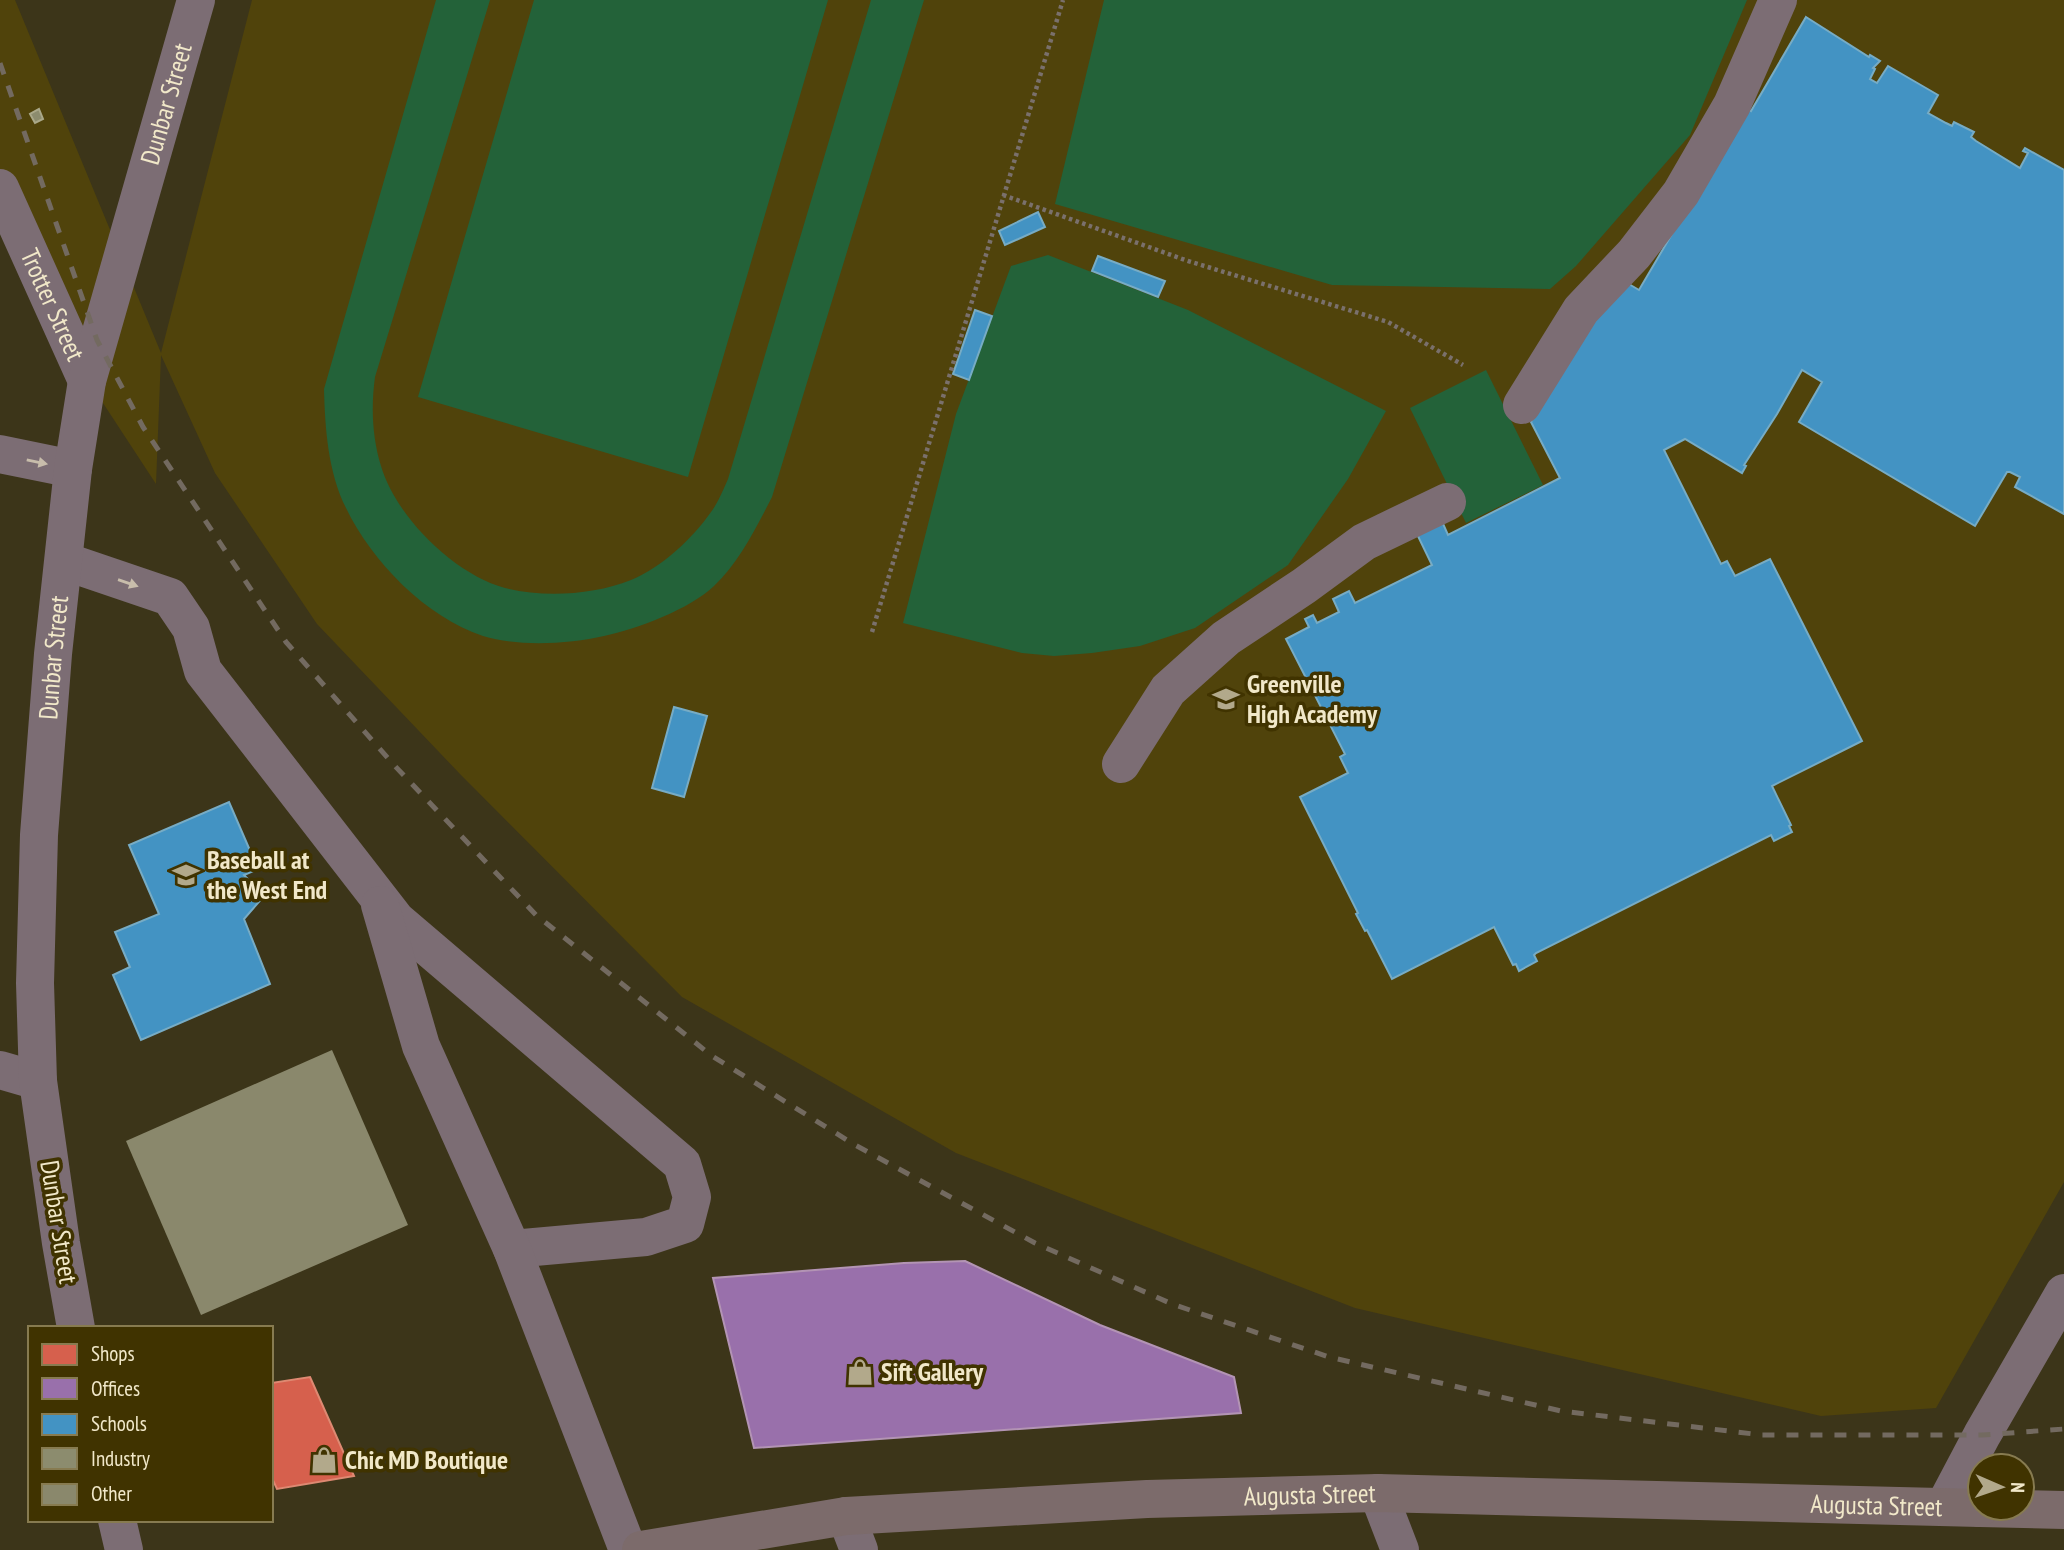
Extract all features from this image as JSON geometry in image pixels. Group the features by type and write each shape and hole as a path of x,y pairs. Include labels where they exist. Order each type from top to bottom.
{"main road":[{"name":"Augusta Street","path":"641,1550 853,1533 1147,1499 1378,1493 1966,1508"},
{"name":"Augusta Street","path":"2036,1509 2064,1510"}],"street":[{"name":"Dunbar Street","path":"76,1326 38,1081 35,982 38,835 53,654 73,469 87,381 195,0"},
{"path":"1522,405 1581,310 1634,254 1681,193 1732,105 1778,0"},
{"name":"Trotter Street","path":"0,188 87,381"},
{"path":"0,454 73,469"},
{"path":"1121,764 1168,690 1226,638 1364,542 1447,502"},
{"path":"64,561 170,597 191,628 203,671 396,920 682,1164 692,1197 685,1224 646,1237 512,1249"},
{"path":"379,900 421,1046 512,1249 628,1550"},
{"path":"0,1070 38,1081"},
{"path":"1979,1452 1982,1436 2064,1293"},
{"path":"1378,1493 1400,1550"},
{"path":"117,1522 124,1550"}],"path":[{"path":"872,632 1063,0"},
{"path":"1003,195 1188,261 1388,322 1463,365"}],"shaded area":[{"name":"Greenville High Academy","path":"0,0 15,0 161,353 252,0 2064,0 2064,1182 1936,1408 1821,1416 1355,1308 956,1153 682,997 460,774 317,624 215,473 161,355 156,484 101,400 0,188"}],"green space":[{"path":"436,0 490,0 375,377 373,410 376,444 381,466 400,505 413,523 447,557 486,581 505,588 552,594 601,589 643,574 686,542 714,508 728,479 871,0 924,0 772,497 740,555 714,586 677,610 617,633 560,642 512,642 483,636 441,616 403,585 370,548 346,508 335,480 327,434 324,389"},
{"path":"534,0 828,0 688,477 418,397"},
{"path":"1104,0 1747,0 1690,135 1576,266 1550,289 1332,285 1055,204"},
{"path":"1048,255 1188,310 1386,411 1348,479 1288,565 1195,628 1140,646 1054,656 1022,653 903,623 956,414 1011,266"},
{"path":"1486,370 1543,485 1466,523 1410,408"}],"building: Shops":[{"path":"310,1377 354,1476 277,1489 273,1480 273,1383"}],"building: Offices":[{"path":"965,1261 1100,1325 1234,1377 1241,1413 754,1448 713,1278 904,1263"}],"building: Schools":[{"path":"1806,17 1869,57 1870,55 1880,61 1873,68 1875,69 1870,79 1877,83 1888,66 1938,95 1928,113 1952,126 1954,122 1974,132 1971,137 1976,141 2020,168 2028,153 2023,151 2025,148 2064,170 2064,514 2015,487 2020,477 2007,472 1975,526 1799,422 1822,382 1802,370 1744,465 1746,466 1742,473 1685,439 1664,450 1721,564 1727,561 1735,576 1770,559 1862,741 1772,786 1792,832 1774,841 1771,835 1536,953 1534,955 1537,961 1519,971 1516,964 1513,965 1494,927 1392,979 1356,914 1358,913 1300,797 1348,773 1340,757 1345,754 1286,639 1309,627 1305,619 1313,615 1317,623 1339,612 1333,599 1349,591 1355,603 1432,565 1415,530 1440,517 1448,535 1560,478 1531,422 1617,277 1639,290 1746,108 1751,111"},
{"path":"1038,212 1045,227 1005,245 999,231"},
{"path":"1098,256 1165,281 1158,297 1092,271"},
{"path":"975,310 992,316 969,380 953,374"},
{"path":"674,707 707,716 684,797 652,788"},
{"path":"229,802 258,869 244,875 264,896 244,919 270,984 141,1040 113,975 130,967 115,932 159,914 129,845"}],"building: Industry":[{"path":"39,109 43,119 35,123 30,114"}],"building: Other":[{"path":"332,1050 408,1225 201,1315 126,1141"}],"railway":[{"path":"0,63 97,340 143,427 286,642 393,764 536,915 712,1056 855,1145 1035,1243 1172,1304 1329,1357 1561,1411 1762,1435 1982,1435 2064,1429"}],"place":[{"name":"Greenville High Academy","path":"1226,699"},
{"name":"Baseball at the West End","path":"186,875"},
{"name":"Sift Gallery","path":"860,1372"},
{"name":"Chic MD Boutique","path":"324,1460"}]}
